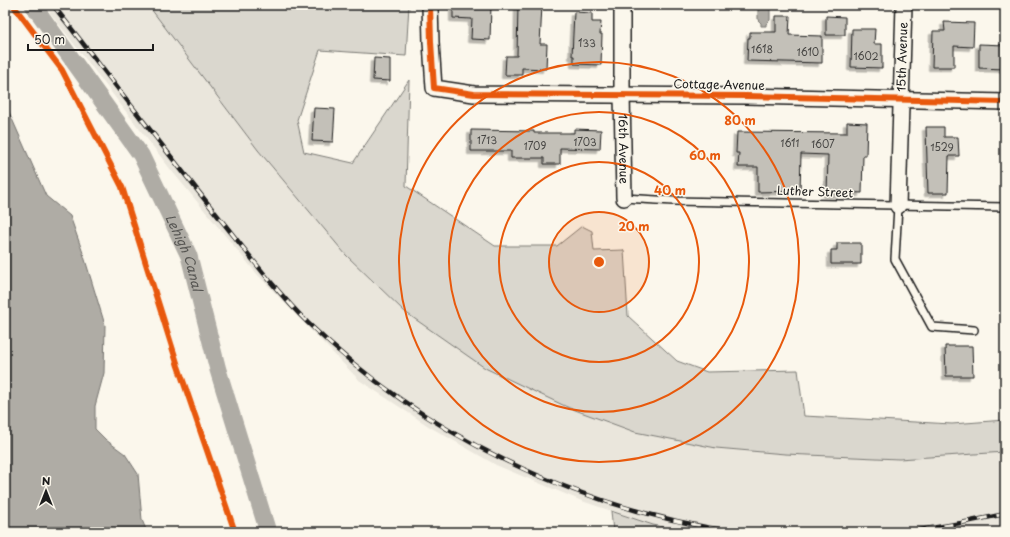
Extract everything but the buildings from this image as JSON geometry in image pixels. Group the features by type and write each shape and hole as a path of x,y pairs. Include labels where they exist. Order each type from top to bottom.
{"street":[{"name":"Cottage Avenue","path":"430,5 434,88 474,94 622,94 1005,102"},
{"name":"16th Avenue","path":"622,5 624,198"},
{"name":"15th Avenue","path":"898,206 904,5"}],"lane":[{"name":"Luther Street","path":"624,198 673,201 743,201 898,206 1005,206"},
{"path":"898,206 895,259 932,327 974,330"}],"shaded area":[{"path":"44,5 148,5 258,150 346,255 405,312 485,368 567,407 635,432 716,448 785,454 899,459 1005,452 1005,526 982,532 689,532 653,525 582,501 496,465 430,427 359,380 257,274 171,170"},
{"path":"148,5 409,5 406,56 320,50 297,120 304,152 353,163 409,80 406,186 495,246 557,246 582,226 592,231 594,251 624,250 628,316 677,361 707,372 798,370 804,416 952,424 1005,420 1005,452 899,459 785,454 716,448 635,432 567,407 485,368 405,312 346,255 258,150"},
{"path":"758,5 770,5 770,20 766,26 761,26 761,23 758,20"},
{"path":"5,103 46,196 70,216 83,253 105,325 104,373 95,406 95,429 106,440 125,454 138,474 142,520 147,532 5,532"},
{"path":"611,511 653,525 689,532 613,532"}],"waterway":[{"name":"Lehigh Canal","path":"33,5 141,155 189,256 218,370 268,532"}],"railway":[{"path":"53,5 271,282 308,323 353,363 401,400 452,432 505,460 561,485 618,505 676,521 735,532"},
{"path":"908,532 1005,514"}],"cycle path":[{"path":"13,5 62,70 122,187 178,366 235,532"},
{"path":"430,5 434,88 474,94 745,96 1005,102"}]}
